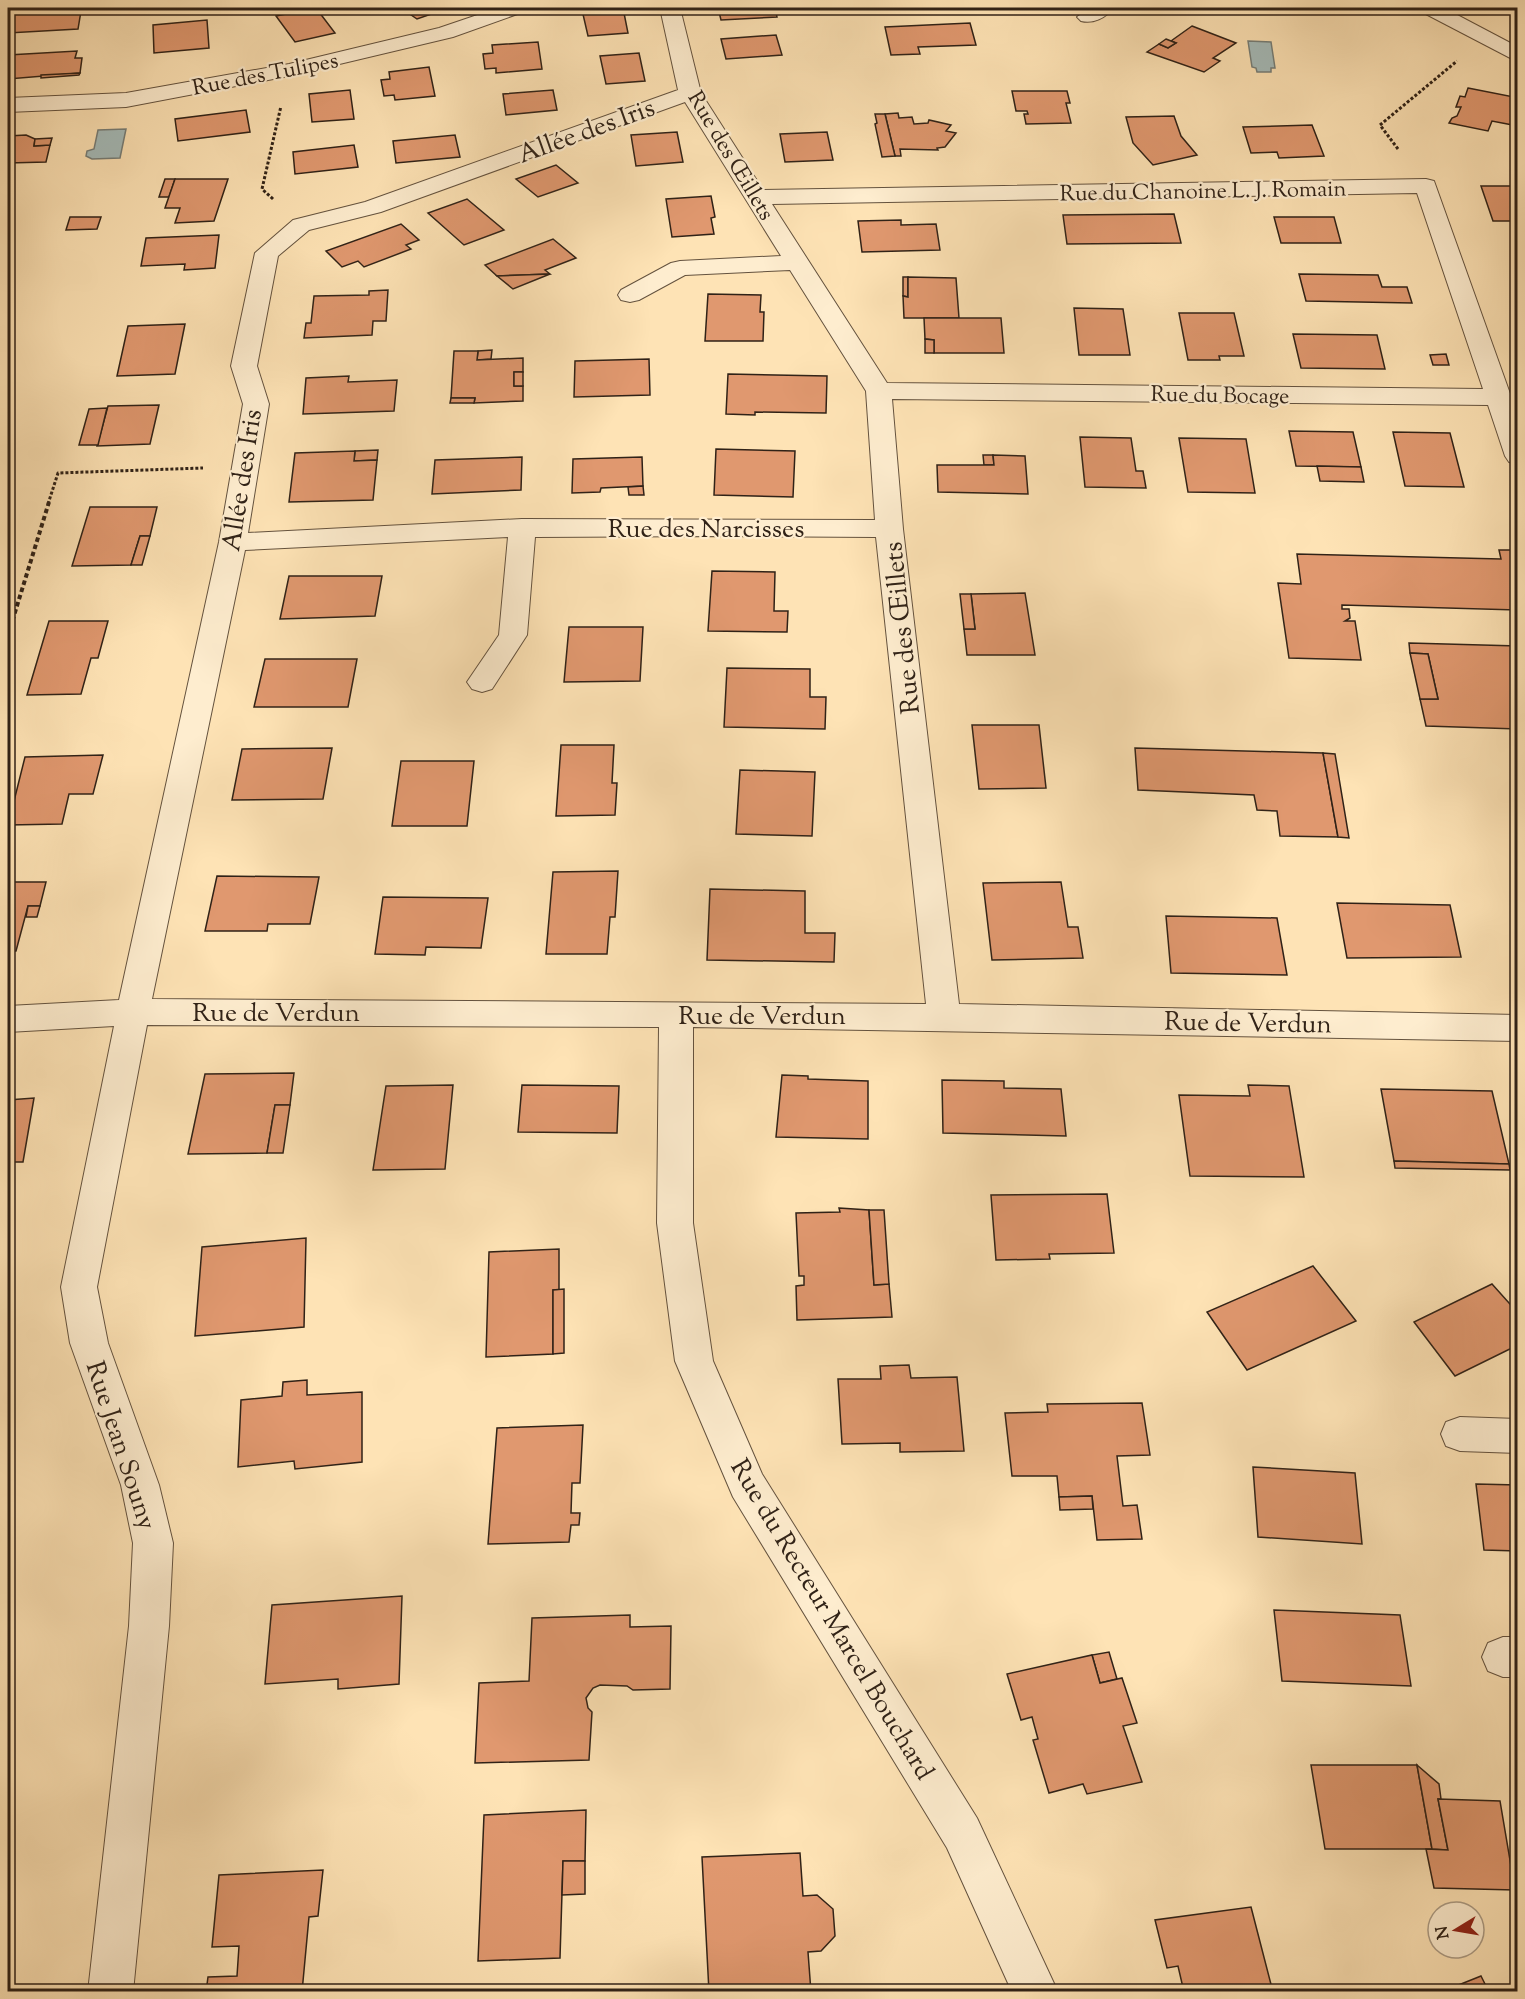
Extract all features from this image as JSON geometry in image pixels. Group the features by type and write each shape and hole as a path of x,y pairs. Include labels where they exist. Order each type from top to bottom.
{"street":[{"name":"Rue des Tulipes","path":"8,105 126,100 289,70 446,33 516,8"},
{"name":"Rue des Œillets","path":"670,8 690,93 879,391 889,529 945,1017"},
{"path":"1429,8 1518,56"},
{"name":"Allée des Iris","path":"133,1011 233,542 256,404 244,366 267,253 301,225 373,207 690,93"},
{"path":"1426,186 1518,456"},
{"name":"Rue du Chanoine L. J. Romain","path":"758,197 1426,186"},
{"path":"630,295 680,268 797,262"},
{"name":"Rue du Bocage","path":"879,391 1498,397"},
{"path":"482,682 513,635 522,528"},
{"name":"Rue des Narcisses","path":"233,542 522,528 889,529"},
{"name":"Rue de Verdun","path":"8,1019 133,1011 676,1014 1518,1028"},
{"name":"Rue Jean Souny","path":"110,1992 149,1626 153,1543 140,1485 88,1343 79,1287 133,1011"},
{"name":"Rue du Recteur Marcel Bouchard","path":"676,1014 675,1223 694,1361 747,1485 962,1833 1036,1992"},
{"path":"1461,1434 1518,1436"}],"path":[{"path":"1426,186 1380,125 1485,38"},
{"path":"289,70 262,189 301,225"},
{"path":"8,635 58,473 245,467"}],"water":[{"path":"1248,41 1271,42 1275,68 1271,68 1271,72 1257,72 1256,68 1252,67"},
{"path":"126,129 120,158 92,159 86,156 87,151 94,149 98,130"}],"building":[{"path":"81,8 81,11 42,13 43,10"},
{"path":"316,8 335,33 295,42 276,16"},
{"path":"401,8 449,8 417,19"},
{"path":"623,8 628,33 588,36 582,10"},
{"path":"718,8 775,8 777,17 721,20"},
{"path":"43,10 42,13 81,11 78,29 8,33 8,12"},
{"path":"207,20 209,48 154,53 153,25"},
{"path":"970,23 976,45 918,47 920,54 891,55 885,27"},
{"path":"1192,26 1236,43 1213,58 1220,61 1204,72 1147,52 1159,44 1168,48 1176,43 1171,41"},
{"path":"776,35 782,55 726,59 721,39"},
{"path":"1166,39 1176,43 1168,48 1159,44"},
{"path":"538,42 542,69 496,73 496,68 485,69 483,54 493,53 492,45"},
{"path":"77,51 75,58 82,58 80,73 8,79 8,55"},
{"path":"639,53 645,81 606,84 600,56"},
{"path":"429,67 435,96 395,100 394,95 384,96 381,80 390,79 389,72"},
{"path":"80,73 79,75 41,78 41,75"},
{"path":"1468,88 1514,97 1513,102 1518,103 1518,126 1492,121 1488,131 1449,123 1457,116 1461,107 1456,107 1460,96 1465,97"},
{"path":"350,90 354,119 312,122 309,94"},
{"path":"553,90 557,110 506,115 503,94"},
{"path":"1012,91 1067,91 1070,103 1066,103 1071,123 1026,124 1024,114 1028,114 1027,111 1016,111"},
{"path":"246,110 250,132 178,141 175,119"},
{"path":"898,113 899,118 912,117 914,124 928,123 929,120 951,125 946,131 956,133 945,147 937,148 938,150 900,149 901,156 895,156 885,114"},
{"path":"875,114 885,114 895,156 882,157"},
{"path":"1174,116 1181,136 1197,155 1153,165 1133,143 1126,117"},
{"path":"1312,125 1324,156 1279,158 1277,152 1251,153 1243,127"},
{"path":"677,132 683,162 636,166 631,135"},
{"path":"827,132 833,160 785,162 780,134"},
{"path":"26,135 35,139 34,146 50,145 46,162 8,163 8,136"},
{"path":"455,135 460,157 396,163 393,141"},
{"path":"52,138 50,145 34,146 35,139"},
{"path":"354,145 358,167 295,174 293,152"},
{"path":"556,165 578,183 538,197 516,179"},
{"path":"165,179 175,179 169,197 159,197"},
{"path":"175,179 228,179 214,221 175,223 180,208 165,208"},
{"path":"1481,186 1518,186 1518,221 1493,221"},
{"path":"711,196 715,217 711,218 714,234 672,237 666,199"},
{"path":"467,199 504,230 464,245 428,213"},
{"path":"1174,214 1181,243 1067,244 1063,215"},
{"path":"70,217 101,217 97,229 66,230"},
{"path":"1274,217 1334,217 1341,243 1281,243"},
{"path":"901,220 901,225 936,224 940,250 862,252 858,221"},
{"path":"401,224 419,240 406,245 411,249 364,267 358,261 342,267 326,251"},
{"path":"219,235 215,268 184,270 185,264 141,266 146,238"},
{"path":"553,239 576,258 545,270 550,274 497,276 485,265"},
{"path":"550,274 513,289 497,276"},
{"path":"1299,274 1378,275 1382,287 1407,287 1412,303 1306,301"},
{"path":"903,277 908,277 908,297 903,296"},
{"path":"908,277 956,278 959,318 904,318 903,296 908,297"},
{"path":"388,290 386,321 373,321 372,335 304,338 306,323 311,323 314,296 369,295 369,291"},
{"path":"708,294 761,295 760,312 764,312 763,341 705,341"},
{"path":"1074,308 1123,309 1130,355 1079,355"},
{"path":"1179,313 1234,313 1244,356 1219,356 1220,360 1188,360"},
{"path":"924,318 1001,318 1004,353 934,353 934,340 925,339"},
{"path":"185,324 175,374 117,376 128,326"},
{"path":"1293,334 1377,335 1385,369 1301,368"},
{"path":"925,339 934,340 934,353 925,353"},
{"path":"492,350 491,359 477,360 478,351"},
{"path":"454,351 478,351 477,360 523,358 523,372 514,372 514,386 523,386 523,401 474,403 475,398 451,398"},
{"path":"1446,354 1449,365 1433,365 1430,355"},
{"path":"649,359 650,395 574,397 575,361"},
{"path":"514,372 523,372 523,386 514,386"},
{"path":"728,374 827,376 826,413 726,414"},
{"path":"349,376 348,382 397,380 394,411 303,414 306,378"},
{"path":"451,398 475,398 474,403 450,403"},
{"path":"159,405 150,444 97,446 108,406"},
{"path":"107,408 98,445 79,445 89,409"},
{"path":"1289,431 1353,432 1361,467 1296,466"},
{"path":"1393,432 1450,433 1464,487 1405,486"},
{"path":"1080,437 1131,438 1136,471 1143,471 1146,488 1085,487"},
{"path":"1179,438 1246,439 1255,493 1188,492"},
{"path":"716,449 795,451 793,497 714,495"},
{"path":"378,450 377,460 354,461 355,451"},
{"path":"355,451 354,461 377,460 373,500 289,502 295,453"},
{"path":"983,455 993,455 994,465 984,465"},
{"path":"993,455 1025,456 1028,494 938,492 937,465 994,465"},
{"path":"522,457 521,490 432,494 435,460"},
{"path":"642,457 643,486 601,488 600,492 572,493 573,459"},
{"path":"1317,466 1361,467 1364,482 1320,481"},
{"path":"643,486 644,495 629,495 628,487"},
{"path":"90,507 157,507 150,536 140,536 131,565 72,566"},
{"path":"140,536 150,536 142,565 131,565"},
{"path":"1499,550 1518,550 1518,588 1512,588 1517,610 1342,605 1342,609 1349,609 1350,618 1345,621 1355,621 1361,660 1289,658 1278,583 1301,584 1297,554 1501,559"},
{"path":"712,571 775,572 774,611 788,611 787,632 708,631"},
{"path":"289,576 382,576 375,616 280,619"},
{"path":"1025,593 1035,655 967,655 964,629 975,629 971,594"},
{"path":"960,594 971,594 975,629 964,629"},
{"path":"49,621 108,621 98,658 91,658 81,694 27,695"},
{"path":"569,627 643,627 640,681 564,682"},
{"path":"1409,643 1518,646 1518,729 1426,726 1420,699 1438,699 1428,654 1410,653"},
{"path":"1410,653 1428,654 1438,699 1420,699"},
{"path":"265,659 357,659 348,707 254,707"},
{"path":"727,668 810,669 810,697 826,697 825,729 724,727"},
{"path":"972,725 1039,725 1046,788 979,789"},
{"path":"561,745 614,745 612,783 617,783 615,815 556,816"},
{"path":"332,748 323,799 232,800 242,749"},
{"path":"1135,748 1323,753 1338,837 1280,836 1277,811 1257,810 1254,795 1138,790"},
{"path":"1323,753 1335,754 1349,838 1338,837"},
{"path":"103,755 93,794 69,794 62,824 8,825 25,757"},
{"path":"401,761 474,761 467,826 392,826"},
{"path":"740,770 815,772 812,836 736,834"},
{"path":"618,871 615,917 610,917 607,954 546,954 553,872"},
{"path":"217,876 319,877 310,924 268,924 267,931 205,931"},
{"path":"8,882 46,882 40,906 28,906 16,951 8,951"},
{"path":"1061,882 1068,927 1078,927 1083,958 992,960 983,883"},
{"path":"710,889 805,891 805,933 835,933 834,962 707,960"},
{"path":"383,897 488,898 481,948 426,947 425,955 375,954"},
{"path":"1337,903 1450,905 1461,957 1347,958"},
{"path":"28,906 40,906 37,917 26,917"},
{"path":"1166,916 1277,918 1287,975 1171,973"},
{"path":"294,1073 290,1105 275,1105 267,1153 188,1154 205,1074"},
{"path":"782,1075 808,1076 808,1079 868,1081 868,1139 776,1137"},
{"path":"942,1080 1004,1081 1004,1088 1061,1089 1066,1136 943,1133"},
{"path":"453,1085 445,1169 373,1170 386,1086"},
{"path":"522,1085 619,1086 617,1133 518,1132"},
{"path":"1248,1085 1289,1086 1304,1177 1190,1176 1179,1095 1250,1096"},
{"path":"1381,1089 1492,1091 1509,1164 1394,1161"},
{"path":"34,1098 23,1162 8,1162 8,1100"},
{"path":"275,1105 290,1105 283,1153 267,1153"},
{"path":"1394,1161 1509,1164 1510,1170 1395,1168"},
{"path":"1107,1194 1114,1253 1049,1254 1050,1259 996,1260 991,1195"},
{"path":"839,1208 869,1210 874,1285 889,1284 892,1317 797,1320 796,1286 804,1285 804,1276 799,1276 796,1213 840,1212"},
{"path":"869,1210 884,1210 889,1284 874,1285"},
{"path":"306,1238 304,1327 195,1336 202,1247"},
{"path":"559,1249 559,1290 553,1290 553,1354 486,1357 489,1252"},
{"path":"1313,1266 1356,1321 1247,1370 1207,1312"},
{"path":"1492,1284 1518,1313 1518,1345 1455,1376 1414,1322"},
{"path":"564,1289 564,1353 553,1354 553,1290"},
{"path":"909,1365 911,1378 957,1377 964,1451 900,1452 900,1443 842,1444 838,1379 881,1379 880,1366"},
{"path":"307,1380 307,1395 362,1392 362,1462 295,1469 294,1461 238,1467 241,1400 282,1396 283,1382"},
{"path":"1142,1403 1150,1455 1117,1456 1123,1506 1137,1505 1142,1539 1097,1540 1092,1496 1059,1497 1057,1476 1012,1476 1005,1413 1048,1412 1047,1404"},
{"path":"583,1425 580,1483 572,1483 571,1513 580,1513 579,1525 571,1525 569,1542 488,1544 497,1428"},
{"path":"1253,1467 1355,1473 1362,1544 1258,1537"},
{"path":"1476,1484 1518,1485 1518,1551 1484,1550"},
{"path":"1092,1496 1093,1509 1060,1510 1059,1497"},
{"path":"402,1596 399,1684 338,1689 338,1679 265,1684 272,1605"},
{"path":"1274,1610 1400,1615 1411,1686 1282,1681"},
{"path":"630,1615 630,1627 671,1626 670,1689 633,1690 627,1686 600,1685 593,1688 586,1698 588,1708 592,1712 589,1760 475,1763 479,1683 529,1681 532,1618"},
{"path":"1109,1652 1117,1679 1100,1683 1092,1655"},
{"path":"1092,1655 1100,1683 1122,1678 1137,1723 1123,1726 1142,1782 1087,1794 1083,1784 1049,1793 1033,1740 1038,1739 1032,1717 1021,1720 1007,1674"},
{"path":"1311,1765 1417,1765 1432,1849 1325,1849"},
{"path":"1417,1765 1439,1784 1441,1799 1438,1799 1448,1850 1432,1849"},
{"path":"1438,1799 1500,1801 1515,1890 1434,1888 1426,1849 1448,1850"},
{"path":"586,1810 585,1861 563,1861 560,1958 478,1961 484,1815"},
{"path":"800,1853 803,1896 817,1895 833,1909 835,1936 821,1951 808,1952 811,1992 709,1992 702,1857"},
{"path":"563,1861 585,1861 585,1894 562,1895"},
{"path":"323,1870 318,1916 309,1917 302,1992 206,1992 208,1977 237,1976 239,1946 212,1947 219,1875"},
{"path":"1251,1907 1273,1992 1184,1992 1178,1966 1167,1968 1155,1920"},
{"path":"1481,1976 1489,1992 1441,1992"}]}
